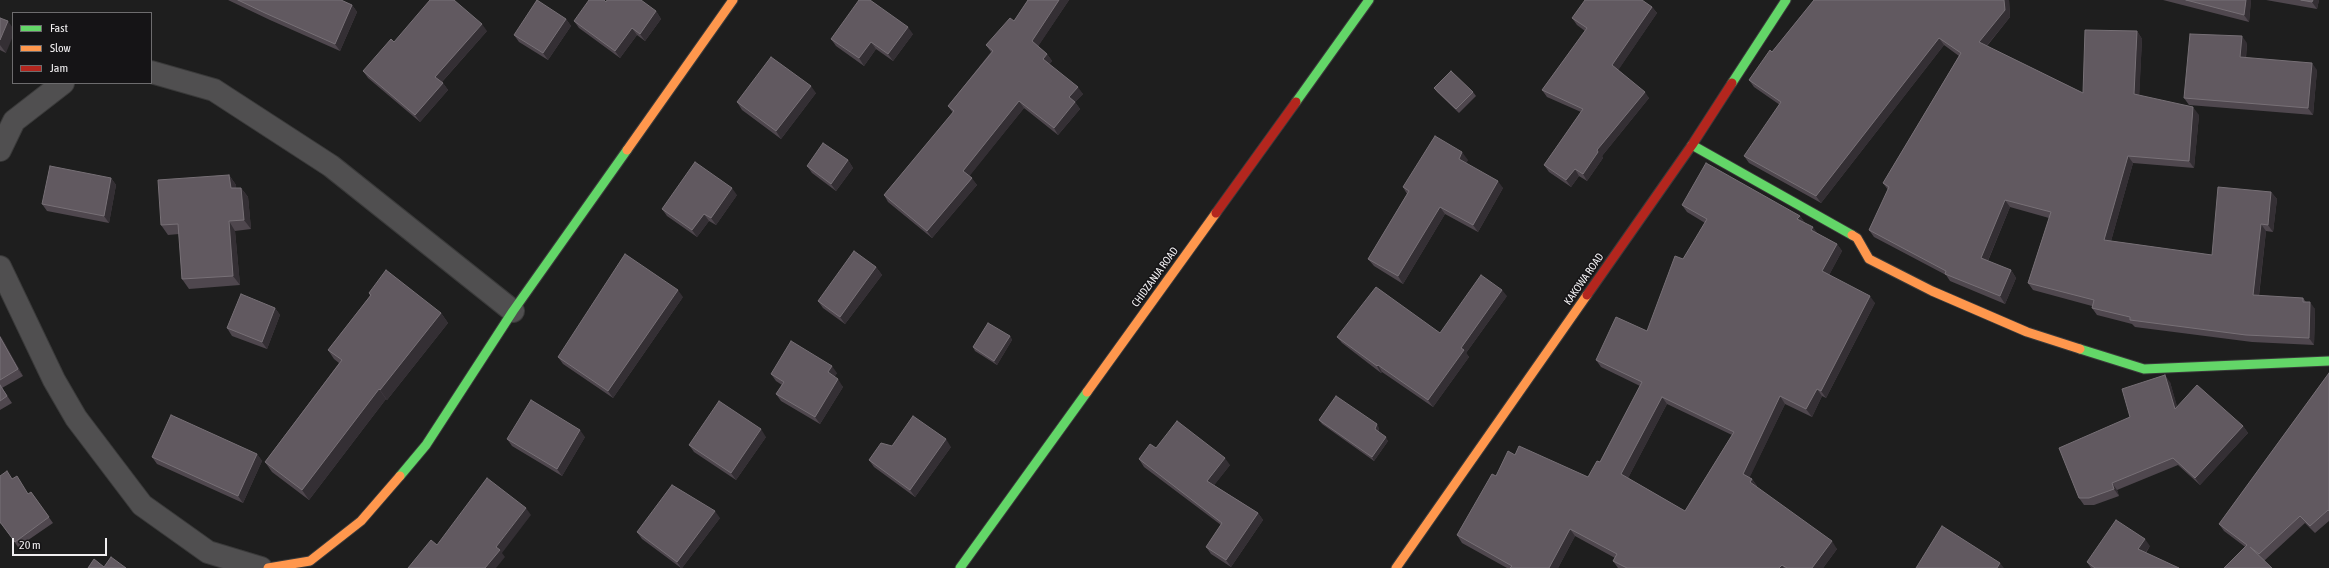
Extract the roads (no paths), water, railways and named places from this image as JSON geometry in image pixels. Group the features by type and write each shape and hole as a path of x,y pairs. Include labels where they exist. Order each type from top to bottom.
{"street":[{"path":"268,568 310,561 361,521 426,445 513,311 733,0"},
{"name":"CHIDZANJA ROAD","path":"960,568 1369,0"},
{"name":"KAKOWA ROAD","path":"1396,568 1692,145 1786,0"},
{"path":"152,72 214,90 331,166 513,311"},
{"path":"0,150 14,120 62,84"},
{"path":"1692,145 1857,238 1869,259 1932,291 2027,332 2144,369 2329,361"},
{"path":"0,267 54,380 76,418 142,505 208,552 261,568"}]}
